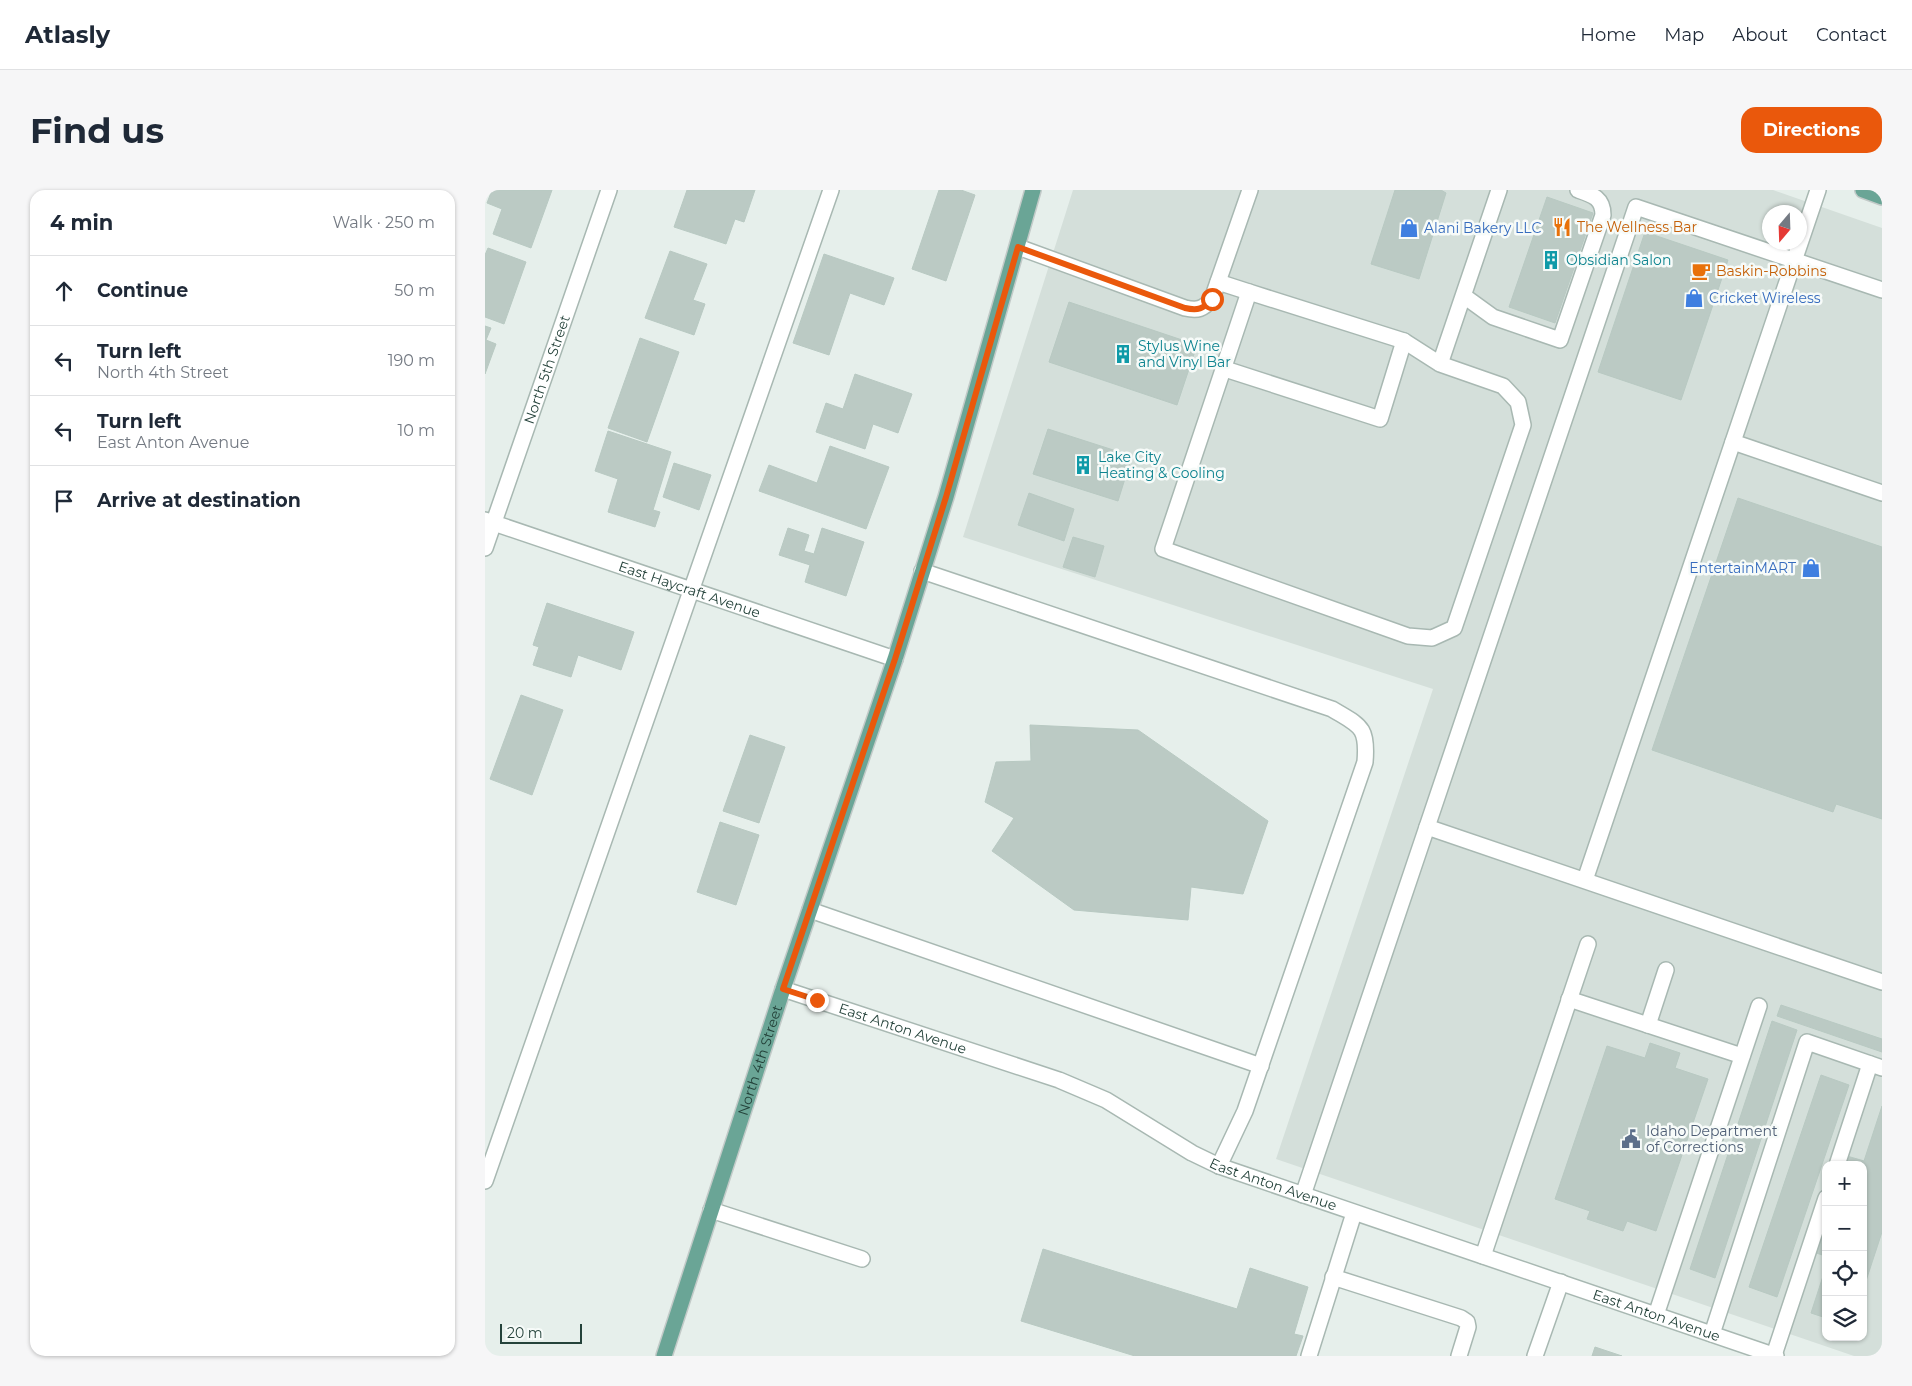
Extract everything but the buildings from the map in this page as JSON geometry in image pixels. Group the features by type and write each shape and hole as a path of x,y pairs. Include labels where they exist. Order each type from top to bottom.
{"main road":[{"name":"North 4th Street","path":"664,1356 783,989 895,659 1018,247 1033,190"},
{"path":"1863,190 1882,197"}],"street":[{"name":"North 5th Street","path":"485,548 489,522 609,190"},
{"path":"485,1182 831,190"},
{"path":"1018,247 1185,308 1195,310 1204,308 1212,299 1250,190"},
{"path":"1440,364 1499,190"},
{"path":"1464,296 1493,317 1560,340 1603,215 1603,205 1597,196 1578,190"},
{"path":"1585,880 1818,190"},
{"path":"1303,1195 1636,208 1882,290"},
{"path":"1218,282 1404,341 1440,364 1503,386 1518,402 1523,425 1454,628 1432,638 1408,636 1163,549 1225,369 1249,292"},
{"path":"1225,369 1380,419 1404,341"},
{"path":"1733,442 1882,493"},
{"name":"East Haycraft Avenue","path":"489,522 895,659"},
{"path":"922,571 1332,709 1359,725 1367,740 1365,762 1261,1066 1245,1111 1219,1166"},
{"path":"1427,826 1882,982"},
{"path":"810,910 1261,1066"},
{"path":"1483,1256 1588,944"},
{"path":"1648,1025 1666,970"},
{"name":"East Anton Avenue","path":"783,989 1059,1080 1107,1100 1192,1153 1219,1166 1775,1356"},
{"path":"1569,998 1742,1056"},
{"path":"1656,1315 1759,1006"},
{"path":"1712,1334 1807,1042 1876,1066 1839,1161"},
{"path":"1775,1356 1823,1206"},
{"path":"711,1210 863,1259"},
{"path":"1309,1356 1354,1213"},
{"path":"1333,1277 1461,1318 1467,1322 1468,1327 1459,1356"},
{"path":"1535,1356 1561,1282"}],"shaded area":[{"path":"1073,190 1773,190 1882,228 1882,1356 1854,1356 1276,1159 1433,689 963,537"}],"place":[{"name":"The Wellness Bar","path":"1562,227"},
{"name":"Alani Bakery LLC","path":"1409,228"},
{"name":"Obsidian Salon","path":"1551,260"},
{"name":"Baskin-Robbins","path":"1701,271"},
{"name":"Cricket Wireless","path":"1694,298"},
{"name":"Stylus Wine and Vinyl Bar","path":"1123,354"},
{"name":"Lake City Heating & Cooling","path":"1083,465"},
{"name":"EntertainMART","path":"1811,568"},
{"name":"Idaho Department of Corrections","path":"1631,1139"}],"route":[{"path":"817,1000 783,989 895,659 946,497 1018,247 1185,308 1195,310 1204,308 1212,299"}]}
